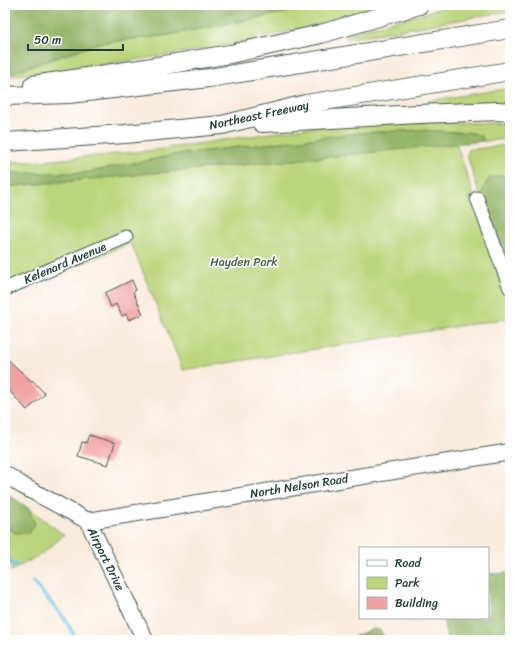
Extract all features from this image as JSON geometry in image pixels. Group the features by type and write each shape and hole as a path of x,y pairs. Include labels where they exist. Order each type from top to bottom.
{"highway":[{"path":"5,89 230,54 321,34 420,5"},
{"path":"5,96 69,94 209,78 510,29"},
{"name":"Northeast Freeway","path":"5,142 125,134 222,125 306,104 510,71"},
{"path":"222,125 418,114 498,111 510,112"}],"main road":[{"name":"North Nelson Road","path":"88,521 510,452"},
{"name":"Airport Drive","path":"5,474 23,486 88,521 145,640"}],"street":[{"path":"477,198 510,288"},
{"name":"Kelenard Avenue","path":"5,289 126,237"}],"green space":[{"path":"10,5 323,5 169,35 99,43 5,75 5,9"},
{"path":"323,5 381,5 309,27 219,47 88,67 5,76 99,43 169,35"},
{"path":"453,5 510,5 510,11 347,39 345,34"},
{"path":"510,88 510,108 428,107 428,101"},
{"path":"448,122 510,124 510,139 484,141 481,136 473,133 420,130 359,133 180,154 84,173 5,173 5,161 34,162 156,150 311,127 353,124"},
{"path":"420,130 473,133 481,136 484,141 5,187 5,173 84,173 180,154 359,133"},
{"name":"Hayden Park","path":"456,143 510,303 510,318 183,370 131,243 5,296 5,187 315,158"},
{"path":"510,145 510,174 490,178 482,202 467,155 468,150"},
{"path":"510,174 510,273 482,202 483,188 490,178"},
{"path":"5,492 28,508 35,524 29,533 16,533 5,526"},
{"path":"28,508 64,535 43,553 11,571 12,562 5,551 5,526 16,533 35,524"},
{"path":"510,573 510,640 447,640 443,619 489,619 489,574"},
{"path":"373,629 380,630 386,640 346,640"}],"building":[{"path":"132,280 136,290 133,292 143,314 129,320 126,314 122,316 116,304 111,307 105,293"},
{"path":"5,357 31,381 32,380 45,394 27,410 5,386"},
{"path":"89,435 115,443 108,465 78,456 82,442 86,443"}],"waterway":[{"path":"5,561 16,565"},
{"path":"33,582 65,619 77,640"}]}
